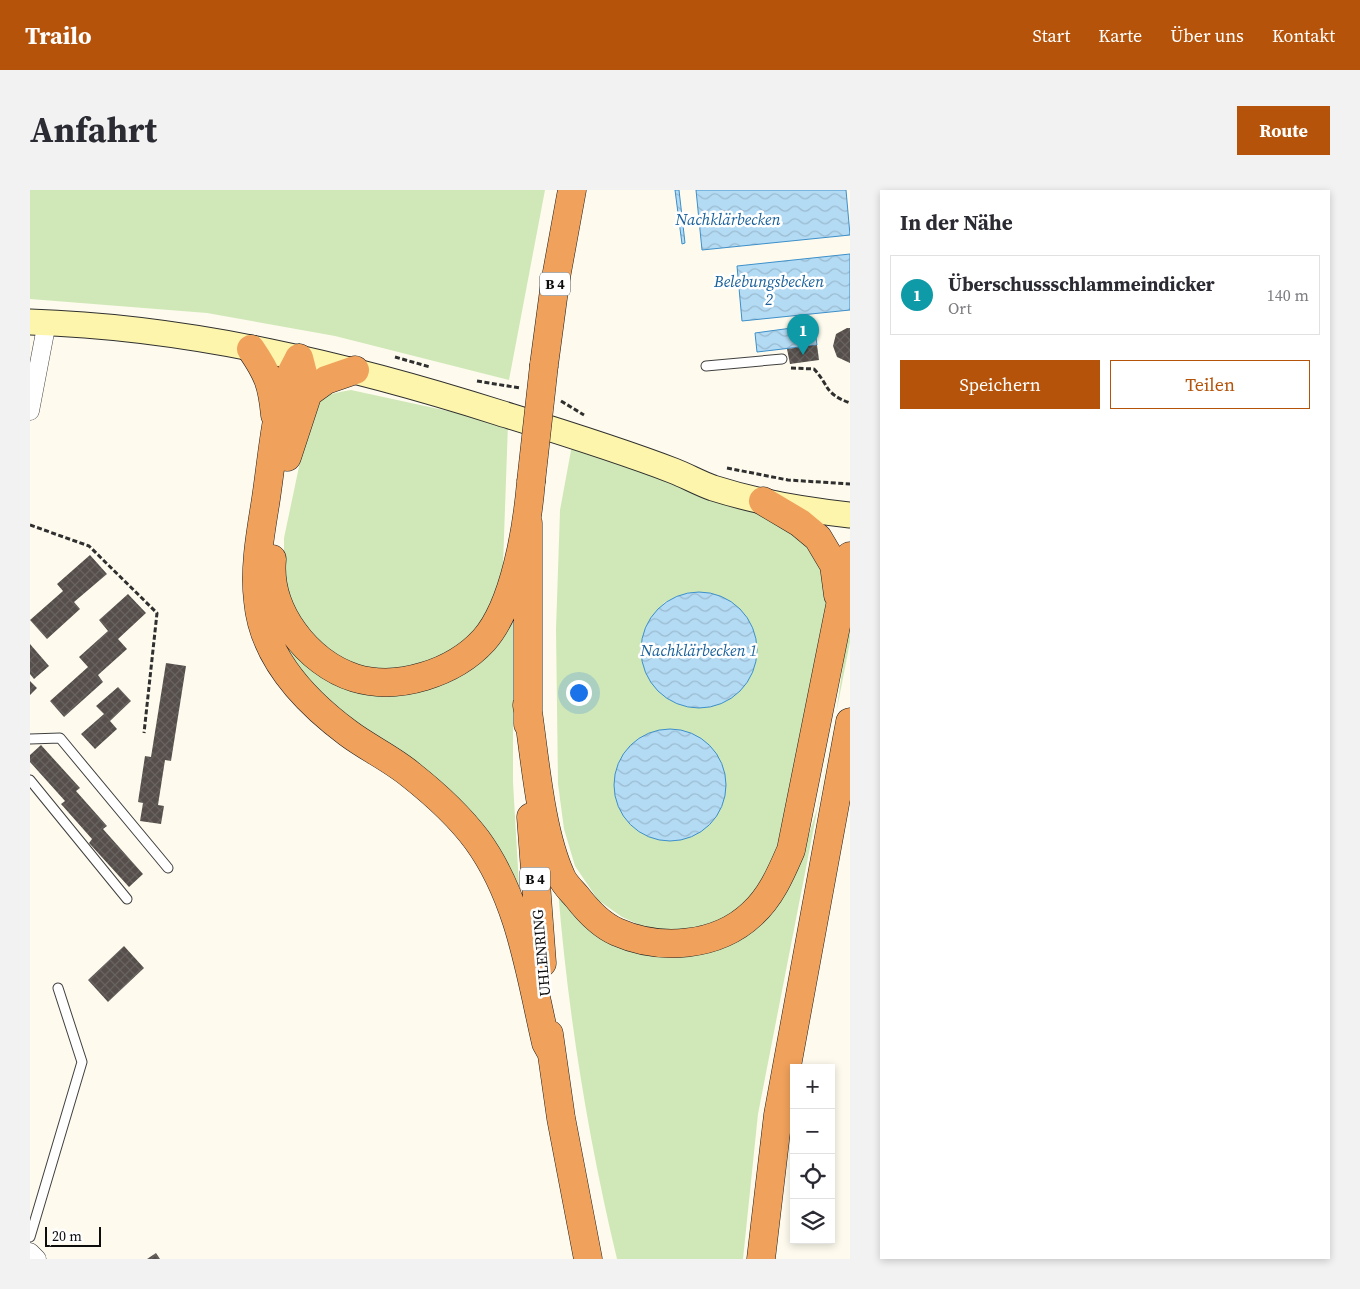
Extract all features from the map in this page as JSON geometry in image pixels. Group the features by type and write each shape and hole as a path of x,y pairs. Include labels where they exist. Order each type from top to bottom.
{"highway":[{"name":"B 4","path":"528,523 544,365 555,283 572,190"},
{"path":"251,349 264,368 273,388 276,434"},
{"path":"299,358 308,393 288,449 277,512 271,567 278,606 294,633 310,651 330,666 355,678 383,682 414,680 451,666 484,640 505,605 528,523"},
{"path":"299,358 285,386 276,434 258,567 258,602 267,638 285,674 312,703 349,733 410,774 445,805 476,840 497,872 514,909 546,1044 551,1052"},
{"path":"308,393 326,380 355,370"},
{"path":"763,501 800,523 818,538 834,565 840,609"},
{"name":"UHLENRING","path":"528,523 527,705 530,813 537,920 551,1052 573,1185 588,1259"},
{"path":"527,705 548,840 561,878 588,911 615,931 647,942 682,944 720,935 752,914 775,886 791,850 850,556"},
{"path":"761,1259 778,1115 850,722"}],"main road":[{"path":"39,322 149,332 251,349 355,370 499,413 674,470 766,490 850,499"},
{"path":"674,470 711,487 763,501 813,511 850,515"}],"street":[{"path":"30,411 39,322"},
{"path":"30,1252 37,1259"}],"lane":[{"path":"706,366 782,359"},
{"path":"30,739 60,738 168,868"},
{"path":"30,780 127,899"},
{"path":"30,1237 82,1062 58,988"}],"path":[{"path":"782,359 785,367 814,369 827,390 836,398 850,403"},
{"path":"30,525 89,546 157,613 144,733"}],"green space":[{"path":"30,190 545,190 509,380 335,336 207,313 30,299"},
{"path":"351,390 508,424 503,565 496,603 477,632 446,659 411,670 359,667 340,659 319,644 304,627 288,598 284,573 284,538 309,419 316,405 325,397"},
{"path":"572,445 715,494 795,532 812,547 826,572 829,603 782,847 746,906 716,926 680,933 651,930 622,917 598,900 575,866 564,829 558,784 556,629 560,510","holes":["690,592 676,703 654,686 648,623 665,602"]},
{"path":"850,615 850,642 836,713"},
{"path":"513,616 513,782 519,886 485,833 317,698 283,653 280,629 405,691"},
{"path":"835,721 758,1114 743,1259 617,1259 597,1168 580,1076 567,983 558,890 684,953 802,856 817,809"}],"water":[{"path":"675,190 679,190 685,243 682,244"},
{"name":"Nachklärbecken","path":"696,190 846,190 850,235 702,250"},
{"name":"Belebungsbecken 2","path":"850,254 850,310 742,321 737,266"},
{"path":"814,325 817,345 757,352 755,333"},
{"name":"Nachklärbecken 1","path":"699,592 721,596 740,609 753,628 757,650 753,672 740,691 721,704 699,708 677,704 658,691 645,672 641,650 645,628 658,609 677,596"},
{"path":"670,729 692,733 710,745 722,763 726,785 722,807 710,825 692,837 670,841 648,837 630,825 618,807 614,785 618,763 630,745 648,733"}],"building":[{"path":"850,328 850,363 837,357 833,346 836,334"},
{"path":"817,345 819,360 790,364 787,349"},
{"path":"90,555 107,574 74,602 80,609 47,639 30,620 63,591 57,584"},
{"path":"128,594 146,613 118,639 127,649 98,675 103,682 64,717 50,701 88,667 79,657 108,631 99,620"},
{"path":"30,644 49,666 34,679 30,674"},
{"path":"166,663 186,666 171,761 165,760 158,805 164,806 161,824 140,821 143,803 138,802 145,756 151,757"},
{"path":"30,681 37,688 30,695"},
{"path":"118,687 131,701 110,721 117,729 95,749 81,734 104,714 96,706"},
{"path":"41,745 80,788 76,791 107,826 103,829 143,874 129,887 89,843 92,839 61,804 65,801 30,762 30,755"},
{"path":"124,946 144,968 108,1002 88,980"},
{"path":"156,1253 160,1259 147,1259"}],"place":[{"name":"Überschussschlammeindicker","path":"803,355"}]}
